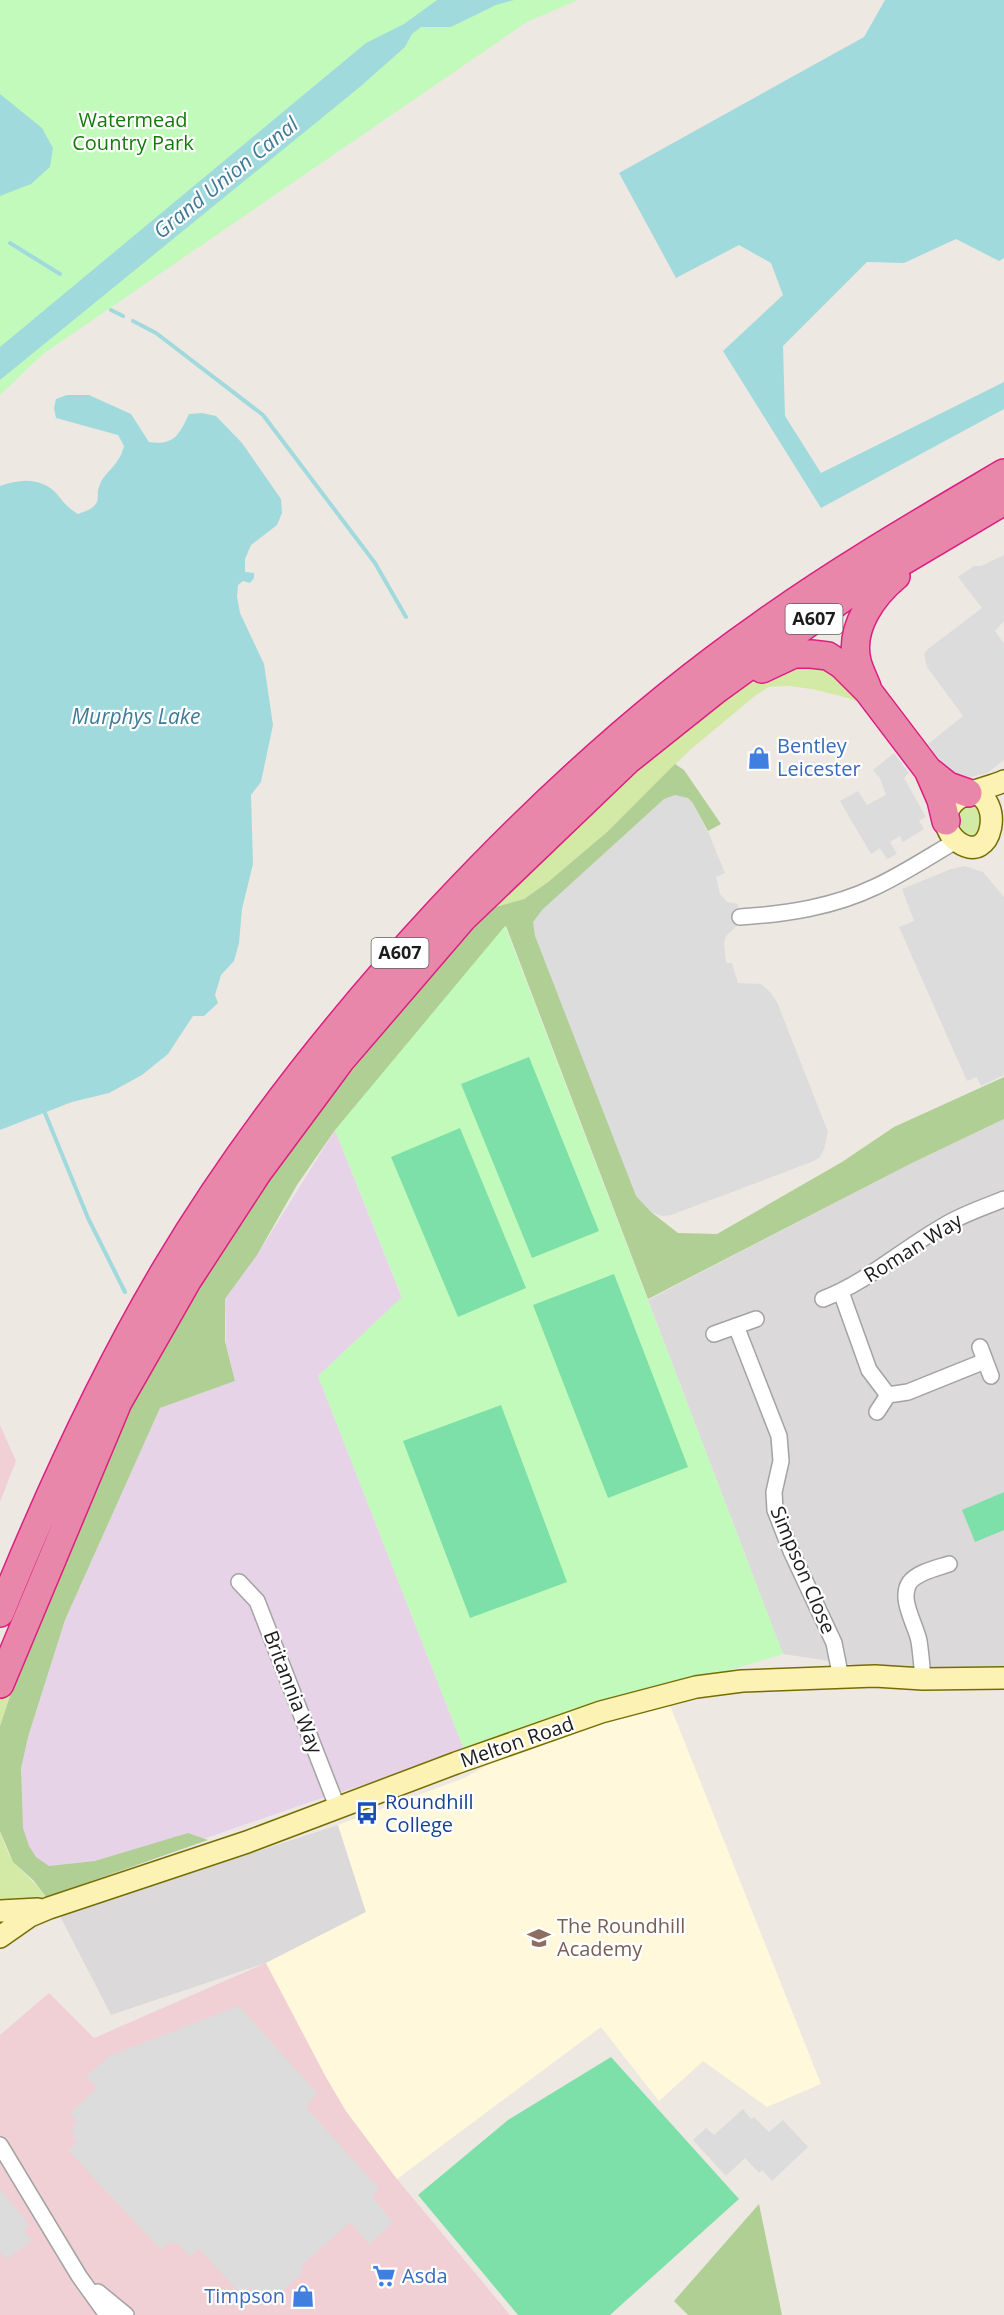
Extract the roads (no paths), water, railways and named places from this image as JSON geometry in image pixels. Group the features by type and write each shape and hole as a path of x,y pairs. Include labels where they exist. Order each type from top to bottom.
{"highway":[{"name":"A607","path":"0,1613 44,1505 98,1392 166,1269 238,1158 308,1063 404,949 494,852 579,771 692,676 757,627 828,579 1004,473"},
{"name":"A607","path":"0,1684 118,1402 187,1281 258,1172 341,1059 464,918 628,760 697,705 854,590 1004,501"},
{"path":"868,691 857,660 856,642 861,620 874,598 892,579 937,541"},
{"path":"697,705 769,665 794,654 828,656 842,665 868,691 928,770 951,831"},
{"path":"928,770 948,786 970,793"}],"street":[{"path":"970,793 990,798 1002,814 998,830 986,843 975,846 966,846 951,831 947,812 959,797 970,793 1004,781"},
{"path":"740,917 777,915 842,900 874,887 951,831"},
{"name":"Roman Way","path":"823,1299 841,1292 879,1270 945,1224 1004,1199"},
{"path":"841,1292 865,1362 878,1384 888,1395 894,1396 908,1392 982,1354 991,1376"},
{"path":"714,1334 756,1319"},
{"name":"Simpson Close","path":"736,1326 780,1442 781,1461 774,1492 775,1510 806,1584 829,1631 838,1658 841,1678"},
{"path":"877,1412 888,1395"},
{"path":"923,1679 919,1639 906,1593 910,1582 920,1575 949,1564"},
{"name":"Britannia Way","path":"238,1582 257,1601 338,1809"},
{"name":"Melton Road","path":"0,1937 30,1916 50,1908 247,1842 456,1763 604,1711 696,1687 742,1681 875,1676 923,1679 1004,1677"},
{"name":"Melton Road","path":"0,1911 50,1908"},
{"path":"0,2145 79,2276 107,2315"},
{"path":"79,2276 126,2315"}],"water":[{"name":"Grand Union Canal","path":"437,0 514,0 496,5 451,27 421,27 412,34 405,47 361,86 0,380 0,347 366,43 404,24"},
{"path":"885,0 1004,0 1004,258 999,261 956,239 904,263 867,262 783,346 785,416 821,473 1004,382 1004,409 821,508 723,351 783,295 771,263 739,245 676,278 619,173 864,37"},
{"path":"0,94 42,128 53,148 50,167 31,184 0,196"},
{"name":"Murphys Lake","path":"67,395 89,395 131,414 149,442 164,442 175,437 189,414 202,413 216,416 242,443 281,499 282,513 277,525 251,545 245,559 245,572 254,573 254,578 250,583 243,581 238,585 237,597 240,613 264,664 273,725 261,782 251,795 253,864 242,909 239,943 234,961 221,975 215,995 218,1003 204,1016 193,1016 168,1054 142,1075 109,1093 72,1102 0,1130 0,486 23,481 37,482 51,488 78,514 95,505 101,482 119,459 124,446 118,435 56,418 54,408 56,399"}],"waterway":[{"path":"10,243 60,274"},
{"path":"111,310 123,316"},
{"path":"133,321 156,333 263,415 375,563 406,617"},
{"path":"45,1113 88,1218 125,1292"}],"place":[{"name":"Bentley Leicester","path":"759,758"},
{"name":"Roundhill College","path":"367,1813"},
{"name":"The Roundhill Academy","path":"539,1938"},
{"name":"Asda","path":"384,2276"},
{"name":"Timpson","path":"303,2296"}],"park label":[{"name":"Watermead Country Park","path":"133,132"}]}
